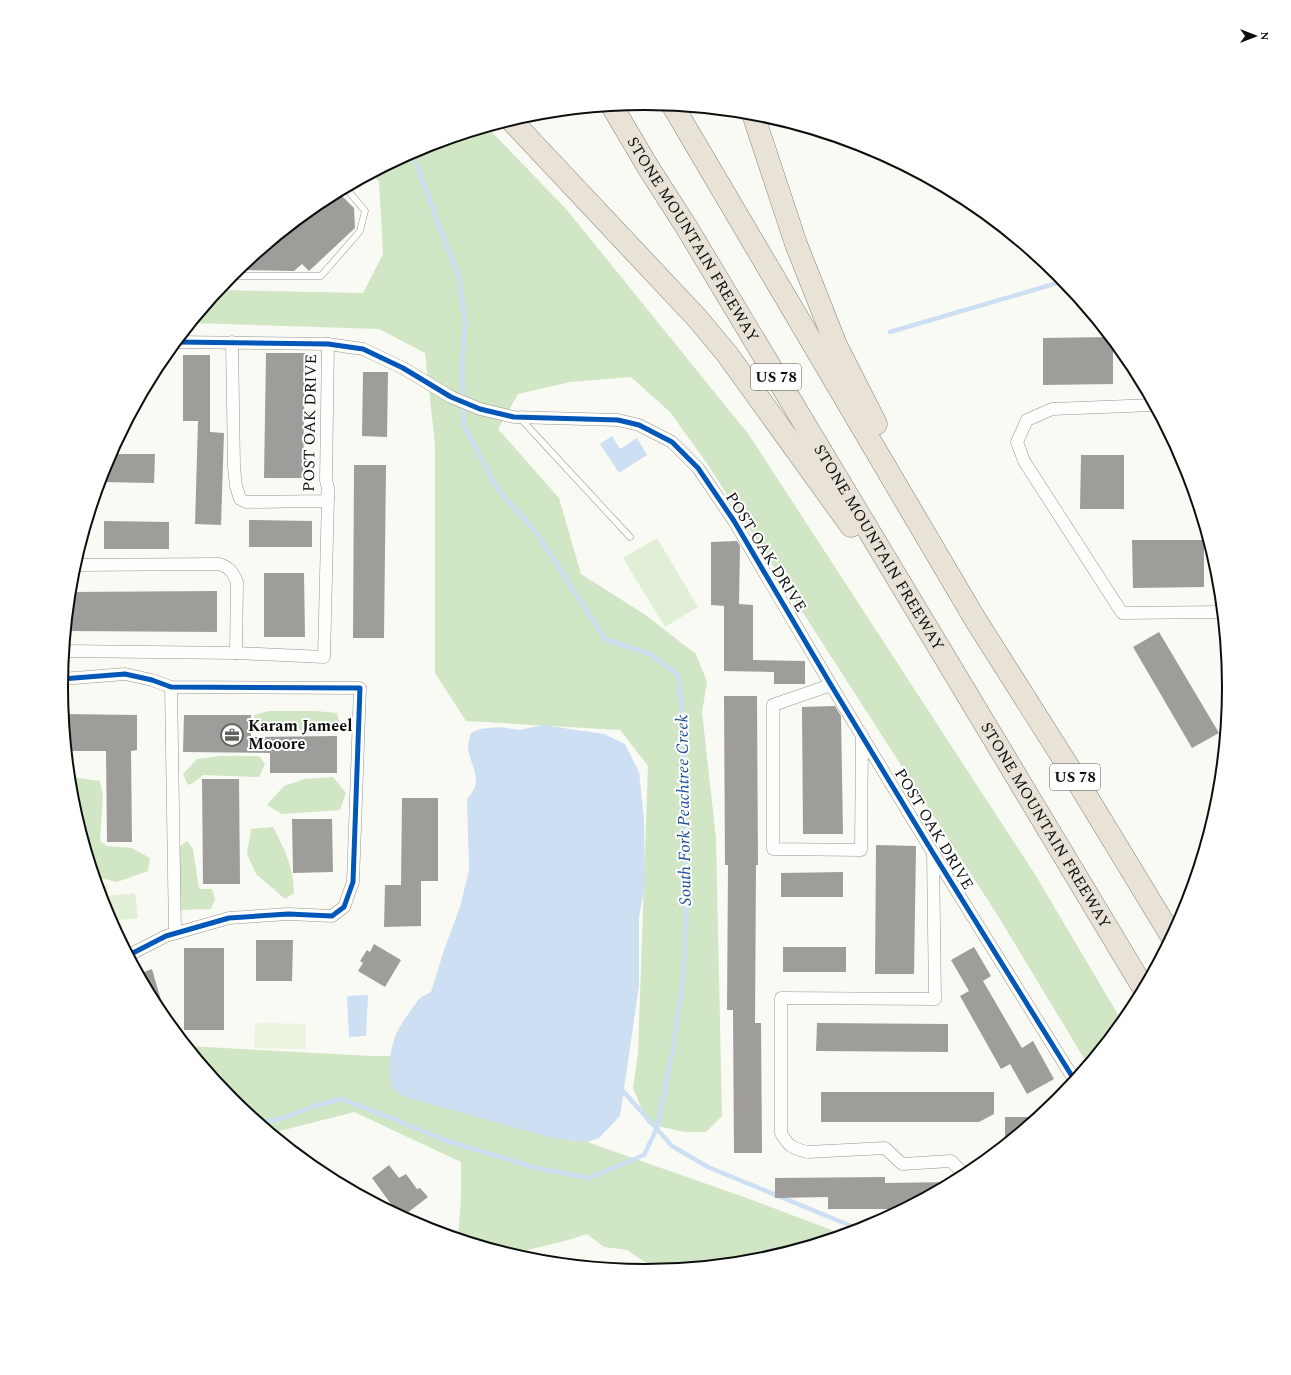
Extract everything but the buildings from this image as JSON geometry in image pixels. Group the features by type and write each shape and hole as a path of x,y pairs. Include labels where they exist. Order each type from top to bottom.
{"highway":[{"name":"STONE MOUNTAIN FREEWAY","path":"615,111 1141,984"},
{"name":"US 78","path":"676,111 974,619 1073,774 1168,931"},
{"path":"754,120 796,244 836,345 974,619"},
{"path":"516,125 702,324 736,367 939,648"}],"street":[{"name":"POST OAK DRIVE","path":"183,342 328,344 363,349 403,368 451,397 480,409 520,418 618,420 639,425 672,442 698,468 734,521 933,853 1072,1076"},
{"name":"POST OAK DRIVE","path":"232,342 234,467 236,486 240,499 246,502 323,502 328,496 326,480 328,344"},
{"path":"1149,405 1052,409 1027,420 1017,442 1024,461 1122,613 1218,612"},
{"path":"69,651 236,653 324,657 328,496"},
{"path":"81,565 219,564 227,566 234,573 237,582 236,653"},
{"path":"68,679 126,674 152,680 171,687 360,688 353,882 344,907 332,916 288,914 230,918 166,936 133,953"},
{"path":"831,685 773,705 773,849 861,850 862,734"},
{"path":"171,687 175,933"},
{"name":"POST OAK DRIVE","path":"933,853 934,999 781,998 781,1133 786,1143 796,1150 808,1152 885,1148 902,1164 951,1161 961,1171"}],"lane":[{"path":"240,276 321,276 360,231 365,211 349,192"},
{"path":"520,418 630,537"}],"green space":[{"path":"491,131 567,210 749,435 1036,876 1120,1017 1086,1061 998,916 708,465 670,412 631,377 570,382 518,394 498,429 559,498 581,574 644,614 696,654 707,682 702,712 716,838 722,1116 706,1132 685,1132 648,1124 633,1088 638,1053 648,766 620,730 466,721 435,673 435,445 425,353 379,329 198,323 227,290 363,293 383,254 379,181 375,177 425,154"},
{"path":"657,538 698,607 665,627 623,558"},
{"path":"269,711 315,711 337,713 339,722 334,731 266,730 254,721 254,715"},
{"path":"220,756 259,756 265,764 259,777 203,775 188,785 183,774 197,759"},
{"path":"333,777 346,793 340,810 282,814 267,805 284,786 305,779"},
{"path":"75,778 100,781 103,795 100,841 107,846 132,848 150,858 148,871 117,882 101,878 88,837"},
{"path":"273,827 290,867 294,884 294,893 285,899 256,874 247,854 251,829"},
{"path":"187,841 193,849 199,889 212,889 215,899 211,909 179,910 179,847"},
{"path":"104,885 107,885 108,896 135,893 138,918 118,920"},
{"path":"255,1023 306,1024 306,1049 254,1048"},
{"path":"193,1046 391,1056 390,1079 404,1096 557,1139 587,1142 744,1197 837,1232 795,1245 758,1254 683,1264 650,1265 627,1250 604,1247 587,1234 562,1242 522,1251 496,1245 458,1233 461,1198 461,1162 354,1112 277,1132 237,1096"}],"water":[{"path":"612,436 620,449 637,438 647,455 619,473 600,444"},
{"path":"543,725 604,734 625,744 639,772 644,819 645,885 639,917 639,986 620,1116 599,1138 587,1142 557,1139 415,1100 400,1094 395,1090 391,1083 390,1077 393,1042 417,1001 431,992 444,950 460,907 469,870 467,799 473,792 476,779 468,746 471,733 480,729 500,727 519,730"},
{"path":"368,995 366,1036 349,1037 347,996"}],"waterway":[{"name":"South Fork Peachtree Creek","path":"265,1122 283,1118 315,1106 341,1099 444,1140 533,1167 589,1178 644,1155 657,1128 673,1049 683,979 687,901 684,724 678,675 650,654 605,639 536,532 498,490 464,426 462,370 465,322 459,278 414,159"},
{"path":"890,332 1058,283"},
{"path":"623,1091 672,1146 708,1167 852,1226"}],"cycle path":[{"path":"183,342 328,344 363,349 403,368 451,397 480,409 514,417 618,420 639,425 672,442 698,468 734,521 933,853 1072,1076"},
{"path":"68,679 125,674 152,680 171,687 360,688 353,882 344,907 332,916 288,914 229,918 166,936 133,953"}],"place":[{"name":"Karam Jameel Mooore","path":"232,735"}]}
